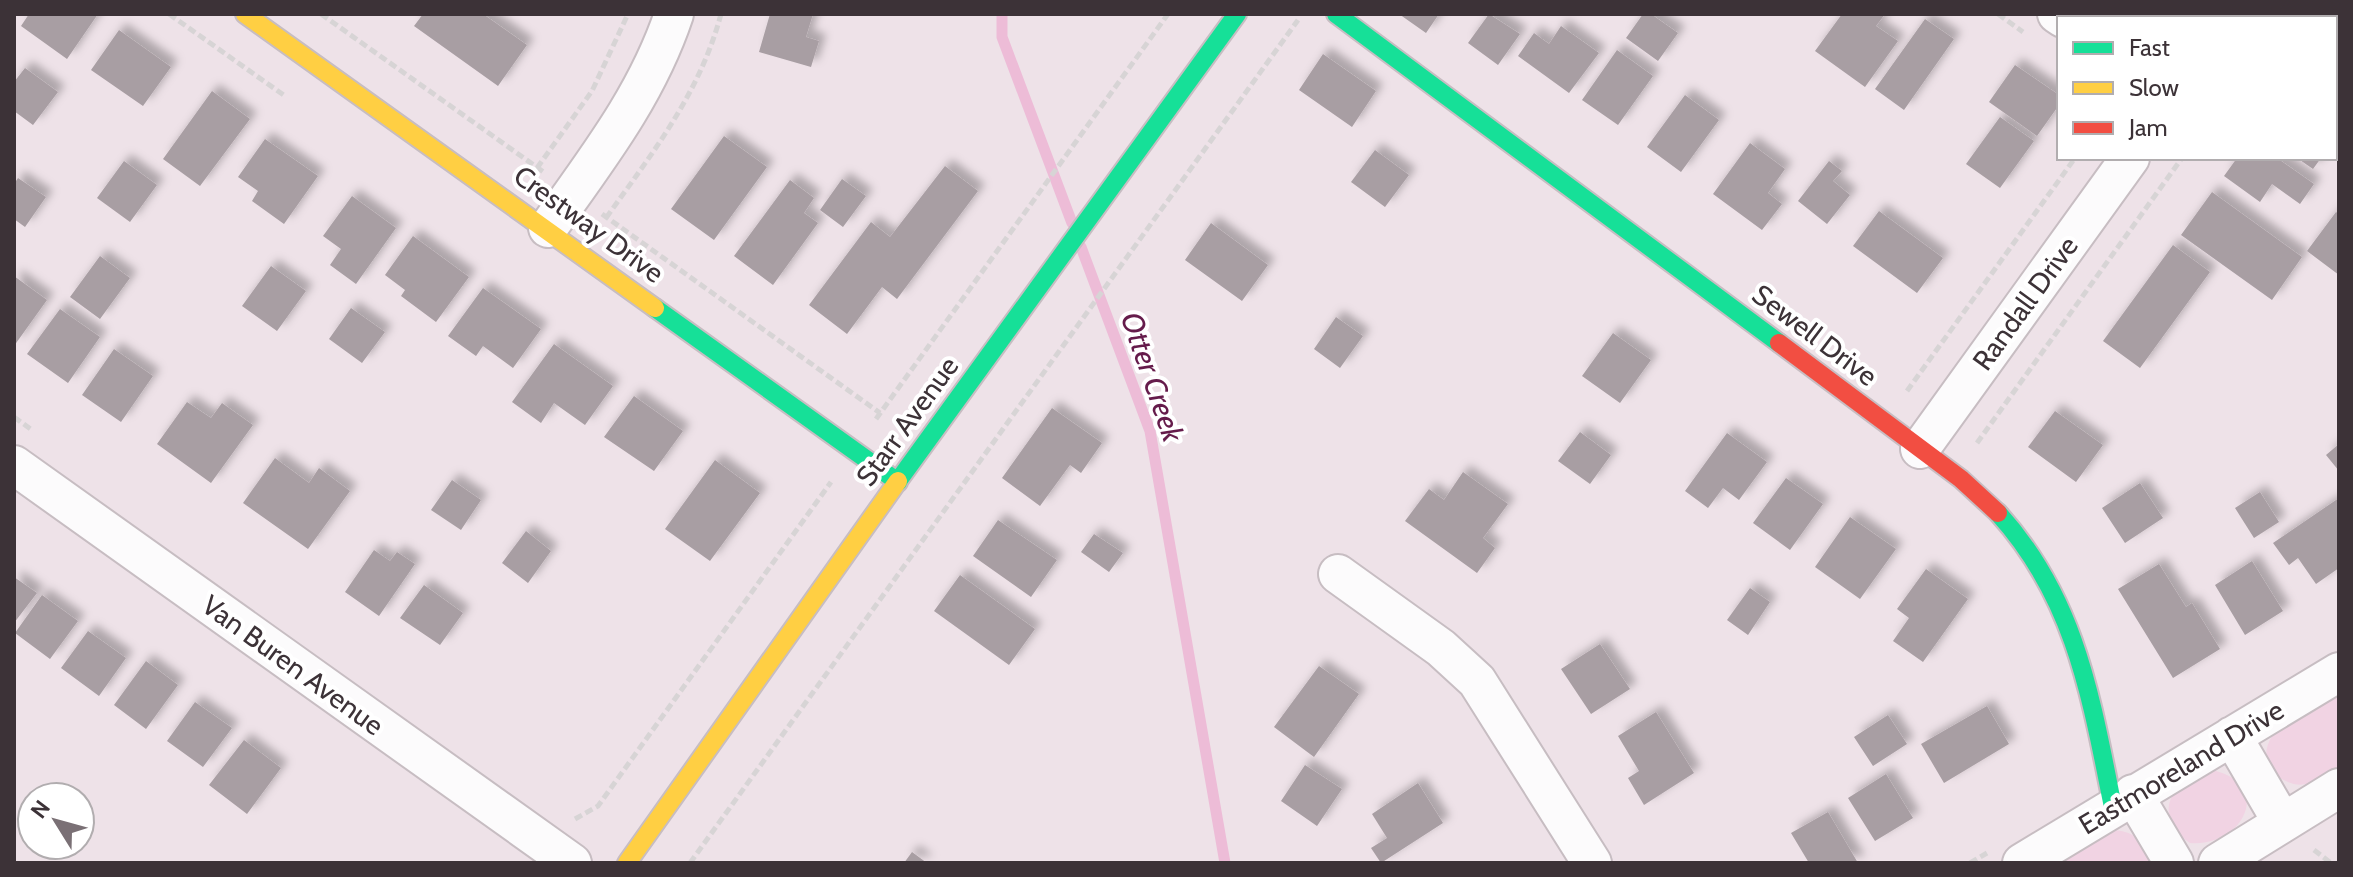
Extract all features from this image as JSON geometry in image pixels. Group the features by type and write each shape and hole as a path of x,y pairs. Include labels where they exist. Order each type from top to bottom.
{"street":[{"name":"Crestway Drive","path":"245,14 548,228 898,482"},
{"path":"548,228 629,114 654,68 674,14"},
{"name":"Starr Avenue","path":"627,863 1237,14"},
{"name":"Sewell Drive","path":"1336,14 1920,449 1979,494 2014,528 2055,588 2081,652 2123,801"},
{"name":"Randall Drive","path":"1920,449 2129,160"},
{"name":"Van Buren Avenue","path":"14,465 572,863"},
{"path":"1338,574 1441,648 1477,681 1592,863"},
{"name":"Eastmoreland Drive","path":"2022,863 2339,672"},
{"path":"2232,736 2282,822"},
{"path":"2123,801 2174,863"},
{"path":"2218,863 2282,822 2331,804"}],"path":[{"path":"537,168 592,91 628,14"},
{"path":"606,218 680,115 704,65 721,14"},
{"path":"690,863 1302,14"},
{"path":"1904,395 2074,160"},
{"path":"1982,453 1974,447 2181,160"},
{"path":"2314,850 2331,863"}],"shaded area":[{"path":"2339,689 2339,767 2320,779 2304,784 2289,782 2269,771 2266,756 2269,742 2276,731 2299,712"},
{"path":"2216,771 2233,779 2243,789 2247,801 2244,814 2237,826 2224,836 2209,842 2190,843 2177,832 2170,820 2172,798 2188,780"},
{"path":"2110,830 2132,834 2142,842 2151,863 2055,863"}],"building":[{"path":"29,14 98,14 67,59 21,26"},
{"path":"423,14 483,14 527,45 498,86 414,26"},
{"path":"770,14 813,14 806,37 819,41 811,67 759,52"},
{"path":"1399,14 1439,14 1426,33"},
{"path":"1489,14 1520,34 1498,65 1468,43"},
{"path":"1643,14 1651,14 1678,33 1658,61 1626,38"},
{"path":"1842,14 1885,14 1876,26 1898,41 1865,87 1815,51"},
{"path":"2329,14 2339,14 2339,62 2337,16"},
{"path":"1925,19 1954,39 1904,110 1875,89"},
{"path":"1561,26 1599,53 1569,93 1518,56 1534,33 1549,44"},
{"path":"119,30 171,67 143,106 91,70"},
{"path":"1617,50 1653,76 1618,125 1582,100"},
{"path":"1323,54 1376,91 1352,127 1299,90"},
{"path":"2015,65 2057,94 2057,108 2037,136 1989,102"},
{"path":"25,68 58,92 33,125 14,111 14,82"},
{"path":"212,91 250,119 200,186 163,159"},
{"path":"2337,94 2339,95 2337,120"},
{"path":"1685,95 1719,120 1681,172 1647,147"},
{"path":"2000,117 2034,141 2000,188 1966,164"},
{"path":"724,136 767,167 714,240 671,209"},
{"path":"265,139 318,176 284,224 252,201 258,191 238,177"},
{"path":"1750,143 1785,169 1768,193 1782,204 1762,230 1713,194"},
{"path":"1375,150 1409,175 1385,207 1351,182"},
{"path":"2236,160 2280,160 2314,184 2300,204 2272,184 2260,202 2224,176"},
{"path":"2300,160 2320,160 2313,169"},
{"path":"124,161 157,185 130,222 97,198"},
{"path":"1829,161 1842,171 1833,181 1850,195 1827,224 1798,201"},
{"path":"945,166 978,191 897,299 882,287 847,334 809,305 871,222 890,237"},
{"path":"18,178 46,197 25,227 14,219 14,184"},
{"path":"842,179 866,196 843,227 820,210"},
{"path":"790,180 814,198 804,213 818,223 773,285 734,256"},
{"path":"2212,192 2302,257 2272,300 2181,235"},
{"path":"352,196 396,228 356,284 330,265 341,249 323,236"},
{"path":"1879,211 1943,258 1917,293 1853,246"},
{"path":"2336,212 2339,214 2339,275 2307,251"},
{"path":"1211,223 1268,265 1242,301 1185,260"},
{"path":"413,236 469,277 436,322 401,296 405,290 385,275"},
{"path":"2173,245 2210,272 2140,368 2103,341"},
{"path":"100,256 130,278 100,319 70,297"},
{"path":"271,266 306,291 277,331 242,306"},
{"path":"14,276 47,300 14,346"},
{"path":"483,288 541,329 513,368 483,346 476,356 448,336"},
{"path":"351,308 385,332 362,363 329,339"},
{"path":"60,309 100,337 68,383 27,354"},
{"path":"1336,317 1363,336 1340,368 1314,349"},
{"path":"1613,333 1651,360 1620,403 1582,376"},
{"path":"554,344 613,386 585,425 554,403 541,423 512,402"},
{"path":"114,349 153,376 121,422 82,395"},
{"path":"634,396 683,431 654,471 604,437"},
{"path":"187,402 211,418 222,403 253,425 211,483 157,444"},
{"path":"1052,408 1102,443 1081,473 1070,465 1040,506 1002,478"},
{"path":"2055,411 2103,445 2076,482 2028,447"},
{"path":"1580,432 1611,455 1590,484 1558,461"},
{"path":"1727,433 1767,462 1739,500 1723,488 1708,508 1685,491"},
{"path":"2339,444 2339,471 2326,455"},
{"path":"275,458 309,483 319,468 350,491 308,549 243,503"},
{"path":"715,460 760,493 710,561 665,529"},
{"path":"1463,472 1508,504 1483,538 1495,548 1477,573 1405,521 1429,489 1444,500"},
{"path":"1786,478 1823,504 1790,550 1753,523"},
{"path":"452,480 481,500 461,530 431,510"},
{"path":"2140,483 2163,518 2125,543 2102,508"},
{"path":"2260,492 2279,522 2254,538 2235,508"},
{"path":"2339,498 2339,568 2316,584 2298,558 2289,565 2273,543"},
{"path":"1850,517 1896,549 1860,599 1815,567"},
{"path":"998,520 1057,560 1031,597 973,556"},
{"path":"526,531 551,551 528,583 502,563"},
{"path":"1094,534 1123,553 1109,572 1081,552"},
{"path":"374,550 390,561 397,552 415,564 379,616 345,592"},
{"path":"2252,561 2283,611 2245,635 2215,585"},
{"path":"2159,564 2186,607 2192,603 2220,649 2173,678 2118,589"},
{"path":"1926,569 1968,599 1923,662 1893,641 1909,618 1897,609"},
{"path":"960,575 1035,629 1009,665 934,611"},
{"path":"14,577 37,593 14,623"},
{"path":"424,585 463,613 440,645 400,618"},
{"path":"1750,588 1770,602 1748,635 1727,620"},
{"path":"42,595 78,621 50,659 15,633"},
{"path":"88,631 126,658 99,696 61,668"},
{"path":"1600,644 1630,689 1591,714 1561,669"},
{"path":"146,661 178,685 146,729 114,705"},
{"path":"1319,666 1359,694 1314,757 1274,727"},
{"path":"195,702 232,728 203,767 167,741"},
{"path":"1987,706 2009,744 1944,783 1921,744"},
{"path":"1656,712 1694,773 1644,805 1628,778 1639,771 1618,736"},
{"path":"1888,715 1907,744 1873,766 1854,737"},
{"path":"244,740 281,768 247,814 209,785"},
{"path":"1305,765 1342,789 1317,826 1281,801"},
{"path":"1886,774 1913,818 1875,841 1848,798"},
{"path":"1418,783 1443,823 1381,863 1371,848 1387,838 1372,814"},
{"path":"1828,812 1858,863 1809,863 1791,833"},
{"path":"912,852 927,863 904,863"}],"waterway":[{"name":"Otter Creek","path":"1002,14 1002,37 1072,223"},
{"name":"Otter Creek","path":"1081,247 1150,431 1225,863"}],"traffic: fast":[{"path":"898,481 1237,14"},
{"path":"1336,14 1779,343"},
{"path":"655,308 898,482"},
{"path":"1998,513 2046,580 2063,615 2088,689 2113,807"}],"traffic: slow":[{"path":"245,14 655,308"},
{"path":"627,863 898,481"}],"traffic: jam":[{"path":"1779,343 1961,479 1998,513"}]}
